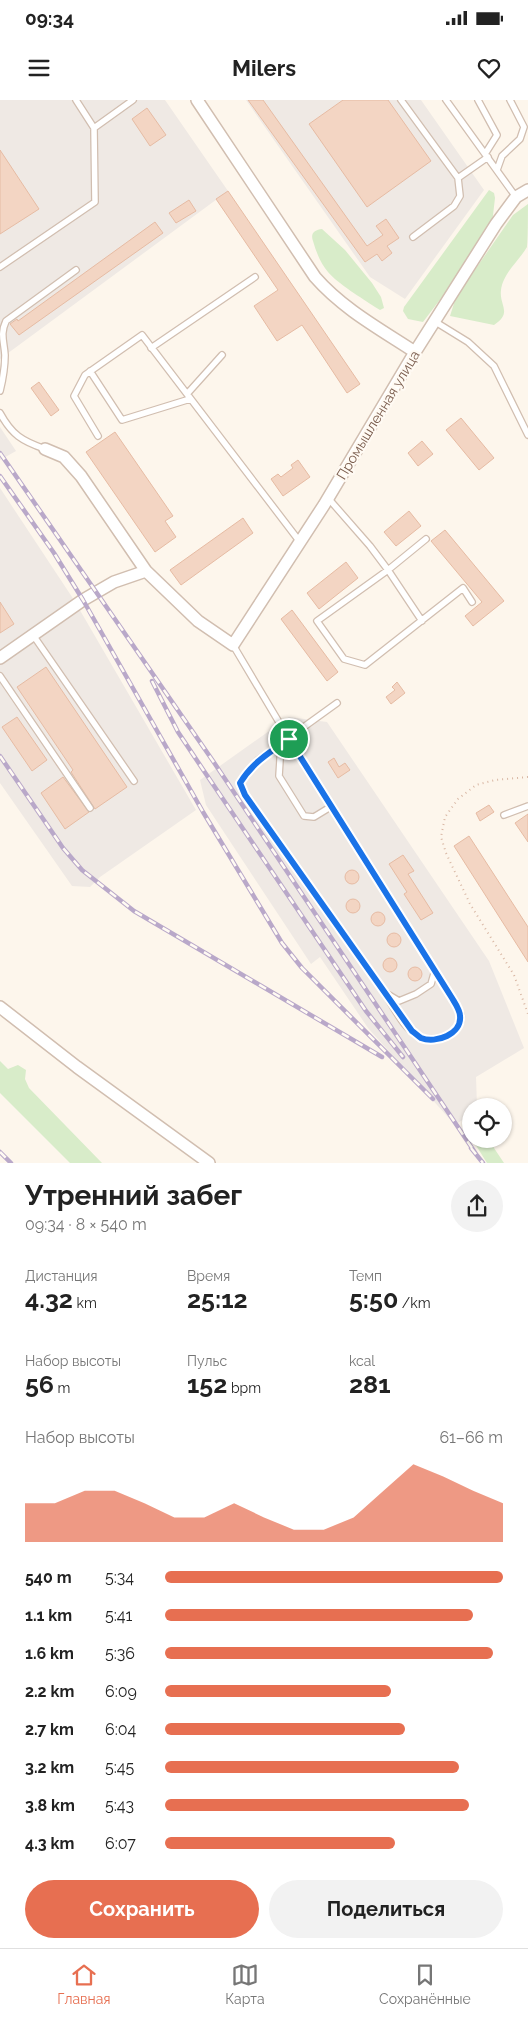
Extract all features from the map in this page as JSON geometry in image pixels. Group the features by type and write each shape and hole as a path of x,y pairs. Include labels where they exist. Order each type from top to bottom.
{"street":[{"path":"197,100 320,282 343,305 415,352"},
{"name":"Промышленная улица","path":"234,645 328,498 434,321 496,224 516,197 528,190"},
{"path":"45,448 64,457 81,476 146,571 198,621 234,645"},
{"path":"0,658 83,600 114,582 146,571"},
{"path":"0,1008 77,1067 209,1163"}],"lane":[{"path":"0,267 95,202 94,128 76,100"},
{"path":"94,128 134,100"},
{"path":"401,100 458,178 460,196 454,206 413,237"},
{"path":"446,100 516,197"},
{"path":"458,178 487,156 497,135 478,100"},
{"path":"497,170 502,156 520,139 524,127 510,100"},
{"path":"0,391 4,376 1,330 6,320 76,270"},
{"path":"151,348 255,277"},
{"path":"434,321 468,342 494,366 528,435"},
{"path":"98,436 74,396 85,375 142,335 300,542"},
{"path":"90,371 122,420 189,396 222,355"},
{"path":"0,413 7,425 23,441 45,448"},
{"path":"328,498 360,533 388,570 422,621"},
{"path":"426,538 388,570 317,621 344,659 364,665 463,588 472,602"},
{"path":"33,635 134,781"},
{"path":"234,645 289,739 435,970 461,1015 459,1025 447,1036 430,1039 421,1038 412,1031 245,795 240,783 258,760 289,739 337,703"},
{"path":"0,676 90,808"},
{"path":"281,744 279,776 304,816 314,817 332,806"},
{"path":"504,816 528,806"},
{"path":"384,992 398,1000 416,994 431,984 435,970"}],"path":[{"path":"528,777 495,780 476,785 458,799 445,817 441,837 446,853 470,904 514,975 528,1014"}],"shaded area":[{"path":"0,100 165,100 228,191 0,359"},
{"path":"246,100 421,100 484,190 405,299 370,277"},
{"path":"0,427 16,451 0,460"},
{"path":"0,488 74,600 196,810 100,877 90,887 72,886 0,783"},
{"path":"289,717 327,722 489,961 524,1048 476,1077 477,1098 462,1098 462,1120 455,1125 368,1028 320,957 311,964 206,805 200,780"}],"green space":[{"path":"489,190 494,193 495,198 492,224 461,272 423,322 408,319 403,311 404,307"},
{"path":"528,204 527,247 502,284 503,316 494,325 450,316 456,297 513,215"},
{"path":"322,229 345,250 372,283 381,297 384,308 380,310 357,295 332,277 325,269 317,254 312,238 314,232"},
{"path":"0,1061 8,1069 18,1065 26,1070 25,1079 29,1088 102,1163 70,1163 0,1093"},
{"path":"478,1148 494,1148 504,1163 487,1163"}],"building":[{"path":"248,100 263,100 367,246 383,235 376,226 386,219 399,238 387,246 392,253 382,261 377,254 365,262"},
{"path":"343,100 388,100 431,161 367,207 309,124"},
{"path":"147,108 166,135 150,146 132,119"},
{"path":"0,150 39,209 0,234"},
{"path":"228,191 360,384 347,393 302,325 277,341 254,306 278,290 216,199"},
{"path":"189,200 196,211 176,223 169,213"},
{"path":"155,222 163,233 19,335 10,324 17,319 18,321"},
{"path":"39,382 59,410 51,416 31,388"},
{"path":"461,418 494,458 479,470 446,430"},
{"path":"115,432 173,516 165,521 176,537 155,552 86,452"},
{"path":"422,441 433,454 418,466 408,453"},
{"path":"298,460 310,477 283,496 271,479 278,474 281,477 293,468 291,465"},
{"path":"409,511 421,526 396,546 384,532"},
{"path":"243,518 253,533 181,585 170,570"},
{"path":"445,530 504,601 473,626 465,616 482,602 431,541"},
{"path":"346,562 358,578 319,609 307,593"},
{"path":"0,602 14,624 0,633"},
{"path":"292,610 338,672 327,681 281,619"},
{"path":"46,667 127,787 95,809 71,772 73,770 17,687"},
{"path":"397,682 405,693 391,704 386,697 395,690 392,687"},
{"path":"17,717 47,760 32,771 2,727"},
{"path":"334,758 339,767 345,763 350,770 338,778 328,762"},
{"path":"63,777 89,812 65,829 41,793"},
{"path":"489,805 494,812 480,821 476,813"},
{"path":"528,814 528,842 515,823"},
{"path":"469,836 528,927 528,962 454,846"},
{"path":"403,855 414,871 408,874 433,913 421,920 404,894 407,892 389,864"},
{"path":"352,870 357,872 359,877 357,882 352,884 347,882 345,877 347,872"},
{"path":"353,899 358,901 360,906 358,911 353,913 348,911 346,906 348,901"},
{"path":"375,912 381,912 385,919 381,926 375,926 371,922 371,916"},
{"path":"394,933 399,935 401,940 399,945 394,947 389,945 387,940 389,935"},
{"path":"387,958 393,958 397,965 393,972 387,972 383,968 383,962"},
{"path":"415,967 420,969 422,974 420,979 415,981 410,979 408,974 410,969"}],"railway":[{"path":"0,453 213,761 476,1154"},
{"path":"0,476 54,553 83,600 203,812 282,943 302,968 433,1099"},
{"path":"152,681 178,732 204,771 366,1011 403,1057"},
{"path":"0,756 63,848 82,870 134,911 382,1057"},
{"path":"471,1148 483,1163"},
{"path":"0,1152 11,1163"}],"route":[{"path":"289,739 452,998 461,1015 459,1025 447,1036 430,1039 421,1038 412,1031 245,795 240,783 246,773 258,760 289,739"}]}
